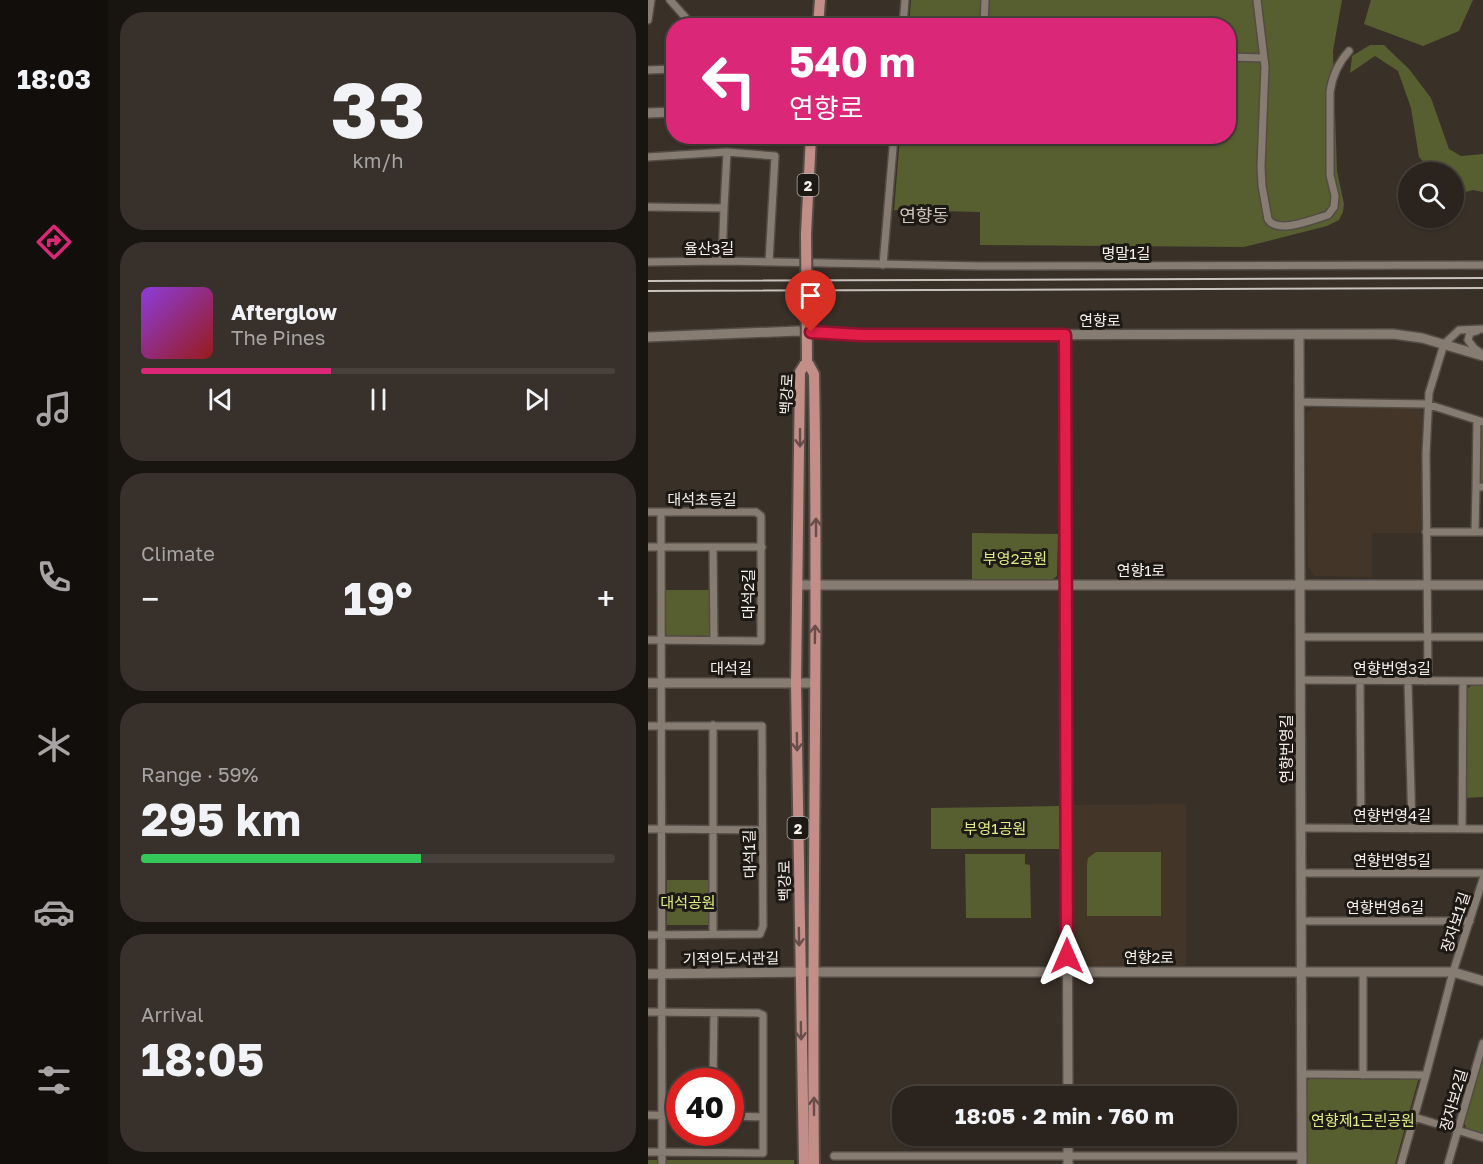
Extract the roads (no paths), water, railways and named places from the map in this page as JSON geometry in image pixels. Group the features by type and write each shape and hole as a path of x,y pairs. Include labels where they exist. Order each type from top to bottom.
{"main road":[{"path":"819,18 820,0"},
{"name":"2","path":"807,361 806,234 811,144"},
{"name":"백강로","path":"804,1164 796,683 800,372 807,361 814,374 816,585 814,1164"}],"street":[{"path":"648,20 651,0"},
{"path":"670,0 686,18"},
{"path":"904,18 905,0"},
{"path":"984,18 985,0"},
{"path":"1257,0 1265,78 1262,186 1270,223 1280,227 1328,215 1332,211 1335,196 1330,175 1330,92 1332,81 1344,56 1349,51"},
{"path":"1236,57 1264,58"},
{"path":"648,70 666,69"},
{"path":"648,113 666,112"},
{"path":"883,265 893,144"},
{"path":"722,261 727,152"},
{"path":"648,157 727,152 776,156 769,262"},
{"path":"648,207 724,208"},
{"name":"율산3길","path":"648,262 769,262"},
{"name":"명말1길","path":"769,262 1085,267 1483,265"},
{"path":"1425,681 1428,672 1427,404 1444,344 1459,330 1482,329"},
{"path":"1482,329 1470,333 1468,340 1483,355"},
{"name":"연향로","path":"648,337 798,331 861,335 1393,334 1422,338 1483,355"},
{"path":"1065,335 1068,1086"},
{"name":"연향번영길","path":"1299,335 1302,1160"},
{"path":"1299,402 1427,404 1480,421 1479,532 1426,532"},
{"name":"대석초등길","path":"648,512 756,512 761,516 762,547"},
{"path":"661,512 662,1164"},
{"name":"대석2길","path":"648,548 762,547 761,641 648,640"},
{"path":"713,548 714,641"},
{"name":"연향1로","path":"798,585 1483,585"},
{"path":"1300,637 1483,637"},
{"name":"연향번영3길","path":"1301,680 1483,681"},
{"path":"1360,681 1361,828"},
{"path":"1462,829 1463,681"},
{"path":"1408,682 1412,828"},
{"name":"대석길","path":"648,683 815,683"},
{"path":"648,726 713,725 713,934"},
{"name":"대석1길","path":"648,935 760,934 763,926 762,726 713,725"},
{"name":"연향번영4길","path":"1300,828 1483,829"},
{"path":"648,829 762,830"},
{"name":"연향번영5길","path":"1301,873 1483,873"},
{"name":"장자보1길","path":"1426,1075 1454,972 1483,879"},
{"name":"연향번영6길","path":"1301,921 1470,921"},
{"name":"연향2로","path":"813,972 1454,972 1483,981"},
{"name":"기적의도서관길","path":"648,974 813,972"},
{"path":"1363,972 1363,1075"},
{"path":"648,1012 758,1013 763,1015 763,1153 648,1152"},
{"path":"713,1068 714,1013"},
{"name":"장자보2길","path":"1448,1164 1483,1043"},
{"path":"1302,1074 1426,1075 1401,1164"},
{"path":"648,1116 666,1116"},
{"path":"744,1116 763,1117"},
{"path":"1414,1117 1483,1138"},
{"path":"834,1156 1068,1160 1302,1160"}],"railway":[{"path":"648,281 1483,278"},
{"path":"648,291 1483,288"}],"district":[{"name":"연향동","path":"924,215"}],"park label":[{"name":"부영2공원","path":"1015,558"},
{"name":"부영1공원","path":"995,828"},
{"name":"대석공원","path":"688,902"},
{"name":"연향제1근린공원","path":"1363,1120"}]}
